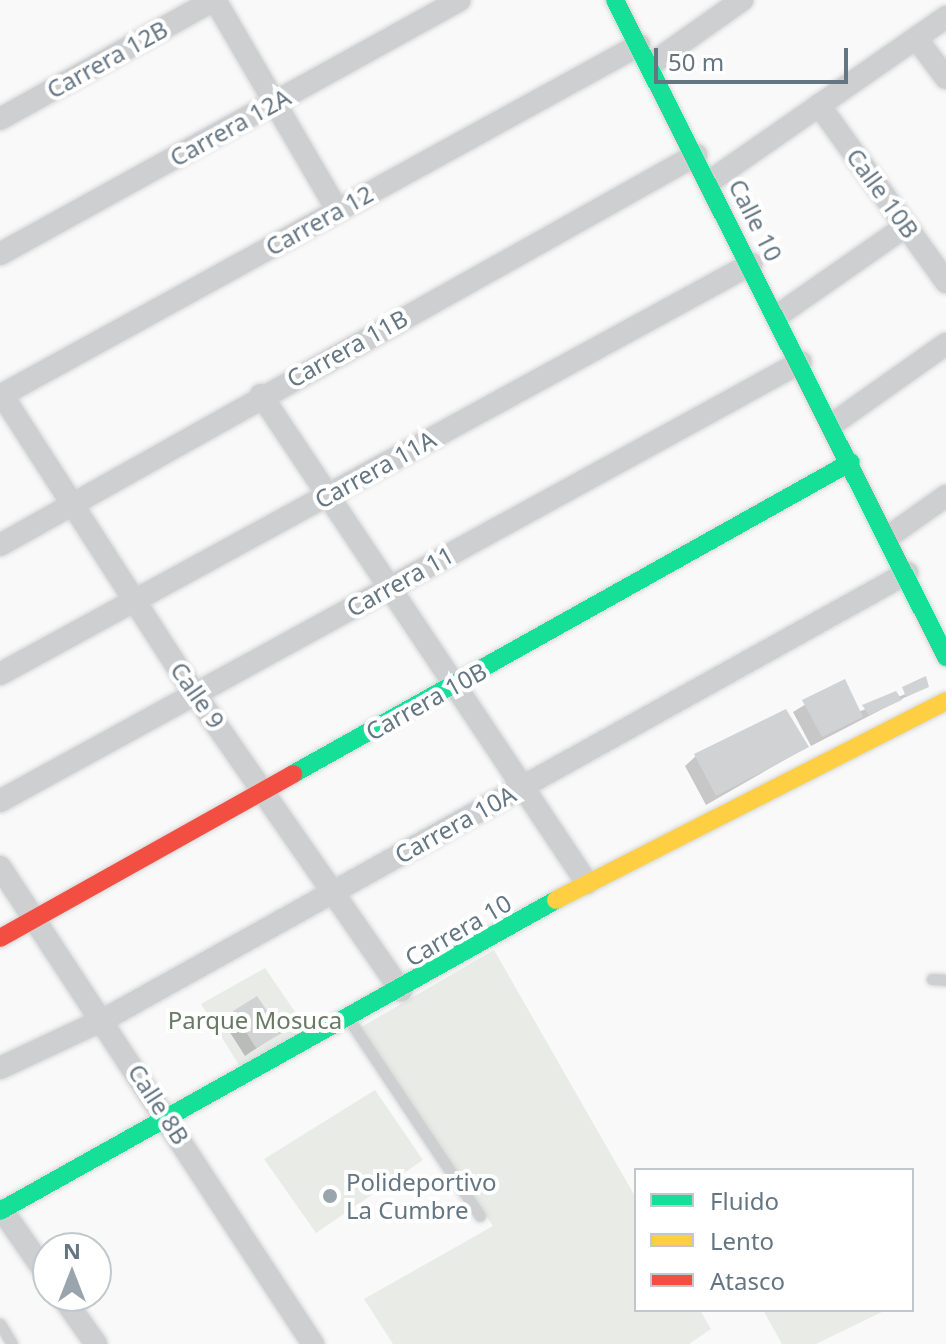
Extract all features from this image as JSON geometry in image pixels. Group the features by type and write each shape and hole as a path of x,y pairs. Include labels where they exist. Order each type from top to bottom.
{"street":[{"path":"215,0 337,210"},
{"name":"Carrera 12B","path":"0,119 215,0"},
{"name":"Carrera 12A","path":"0,254 460,0"},
{"name":"Calle 10","path":"615,0 834,423 946,657"},
{"name":"Carrera 12","path":"1,395 337,210 645,55 742,0"},
{"path":"709,182 946,17"},
{"path":"916,38 946,78"},
{"name":"Calle 10B","path":"819,105 946,282"},
{"name":"Carrera 11B","path":"0,545 70,502 696,155"},
{"path":"777,316 906,226"},
{"name":"Carrera 11A","path":"0,674 751,264"},
{"path":"834,423 946,344"},
{"name":"Carrera 11","path":"0,801 801,362"},
{"name":"Calle 9","path":"1,395 195,694 267,790 401,990"},
{"path":"261,395 587,883"},
{"name":"Carrera 10B","path":"0,938 851,462"},
{"path":"888,537 946,496"},
{"path":"907,573 941,598"},
{"name":"Carrera 10A","path":"0,1068 103,1020 907,573"},
{"name":"Carrera 10","path":"1,1209 350,1021 587,883 946,701"},
{"name":"Calle 8B","path":"0,867 170,1119 313,1344"},
{"path":"1,1209 32,1253"},
{"path":"73,1312 96,1344"}],"lane":[{"path":"932,979 946,980"},
{"path":"350,1021 480,1216"},
{"path":"0,1324 12,1344"}],"green space":[{"path":"494,950 634,1195 634,1312 701,1312 711,1329 689,1344 393,1344 364,1299 493,1226 358,1029"},
{"name":"Parque Mosuca","path":"265,968 315,1041 247,1078 201,1004"},
{"name":"Polideportivo La Cumbre","path":"375,1090 423,1160 316,1233 264,1159"},
{"path":"764,1312 882,1312 816,1344 782,1344"}],"building":[{"path":"926,676 929,687 906,697 902,687"},
{"path":"845,679 863,717 822,737 802,700"},
{"path":"896,691 902,700 869,715 862,705"},
{"path":"786,709 809,747 716,796 694,754"},
{"path":"257,996 282,1033 256,1048 233,1011"}],"traffic: fast":[{"path":"615,0 946,657"},
{"path":"293,774 851,462"},
{"path":"0,1211 556,900"}],"traffic: slow":[{"path":"556,900 946,701"}],"traffic: jam":[{"path":"0,938 293,774"}],"place":[{"name":"Polideportivo La Cumbre","path":"330,1196"}]}
